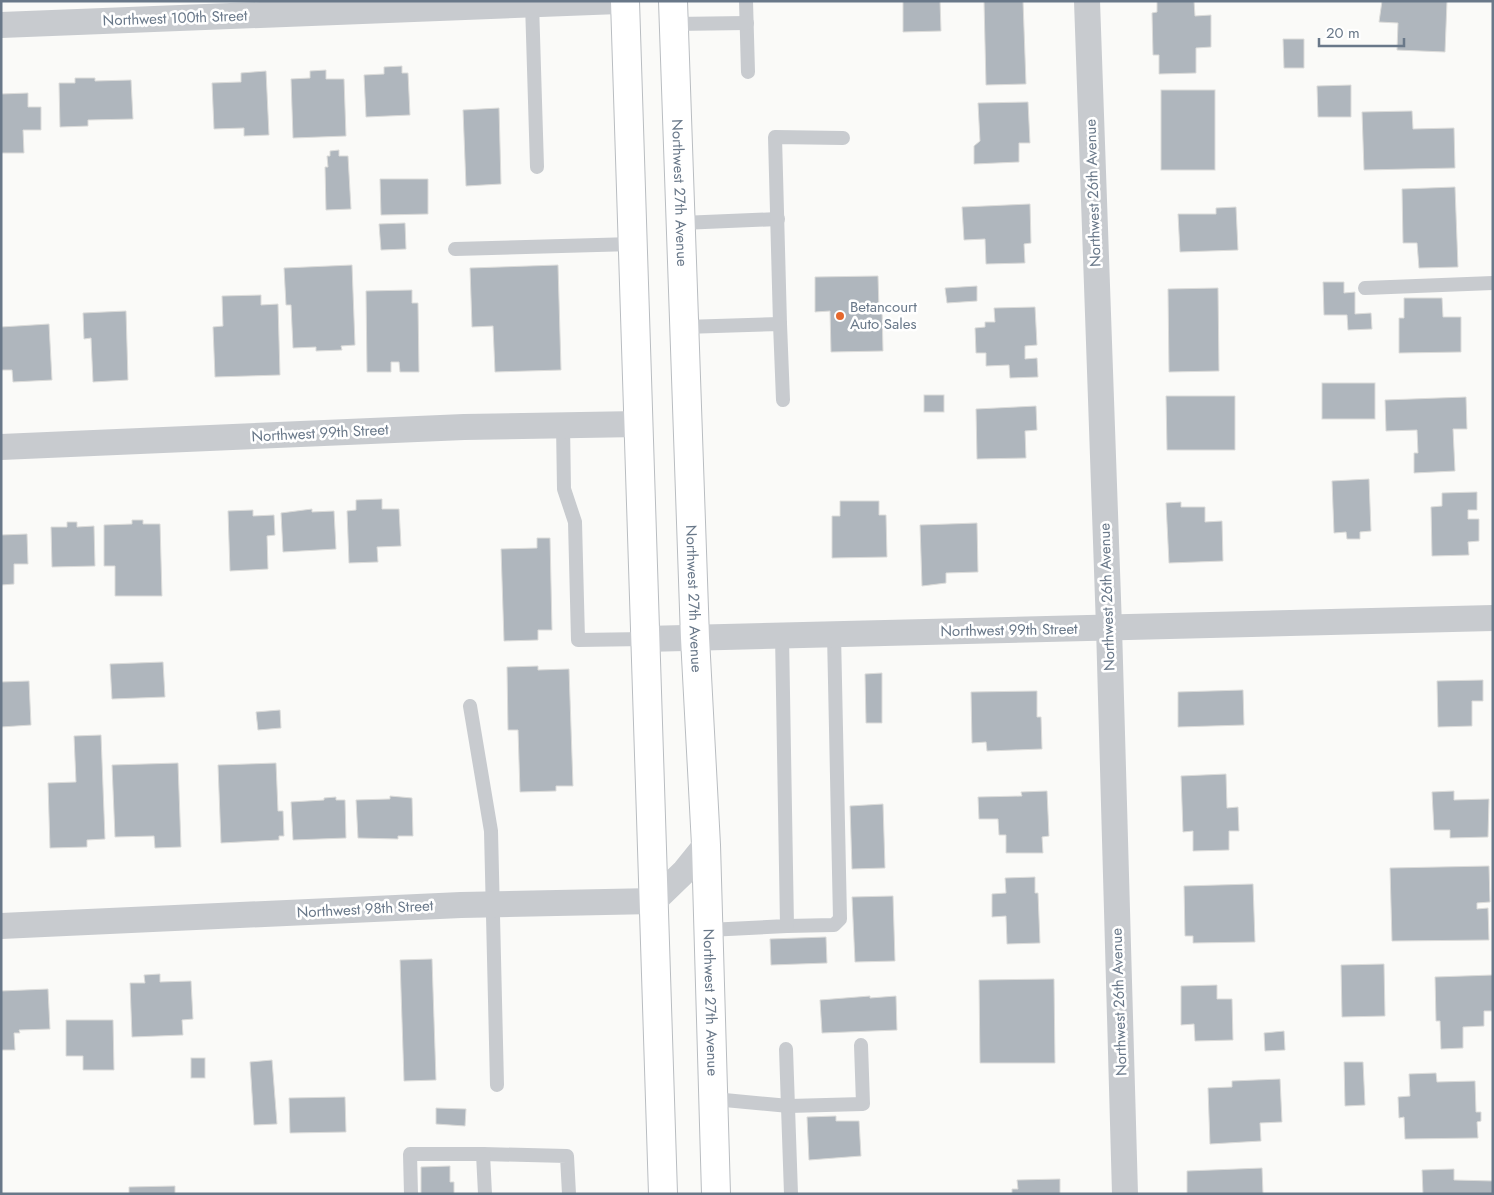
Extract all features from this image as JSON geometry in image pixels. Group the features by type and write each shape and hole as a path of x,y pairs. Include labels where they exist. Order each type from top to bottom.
{"main road":[{"path":"625,1 663,1194"},
{"name":"Northwest 27th Avenue","path":"674,13 695,638 706,845 716,1194"}],"street":[{"name":"Northwest 100th Street","path":"1,25 518,3 619,1"},
{"name":"Northwest 26th Avenue","path":"1087,1 1108,627 1124,1194"},
{"name":"Northwest 99th Street","path":"1,447 444,428 639,424"},
{"name":"Northwest 99th Street","path":"646,639 1493,618"},
{"path":"654,901 685,872 706,845"},
{"name":"Northwest 98th Street","path":"1,926 492,905 654,901"}],"lane":[{"path":"746,1 748,72"},
{"path":"518,3 537,167"},
{"path":"674,13 747,23"},
{"path":"782,400 775,137 842,138"},
{"path":"681,223 778,219"},
{"path":"455,249 633,244"},
{"path":"1365,288 1493,283"},
{"path":"684,327 780,324"},
{"path":"563,425 564,489 575,522 578,640 646,639"},
{"path":"708,930 834,925 840,919 834,634"},
{"path":"782,635 787,926"},
{"path":"470,706 491,831 497,1086"},
{"path":"714,1099 788,1106 863,1104 860,1045"},
{"path":"786,1048 791,1194"},
{"path":"411,1194 410,1154 567,1156 568,1194"},
{"path":"483,1154 485,1194"}],"building":[{"path":"903,1 940,1 941,31 903,32"},
{"path":"984,1 1023,1 1026,84 986,85"},
{"path":"1157,1 1194,1 1195,16 1211,15 1211,47 1196,48 1196,73 1159,74 1159,55 1153,55 1152,13 1157,12"},
{"path":"1382,1 1447,1 1445,52 1397,50 1398,23 1379,22"},
{"path":"1283,39 1304,39 1304,68 1284,68"},
{"path":"402,66 402,73 408,73 410,115 366,117 364,75 384,74 384,67"},
{"path":"326,70 326,79 344,79 346,136 293,138 291,79 310,78 310,71"},
{"path":"266,71 269,135 244,136 244,128 214,129 212,83 241,82 241,73"},
{"path":"75,78 95,78 95,81 131,80 133,119 88,120 88,126 60,127 59,83 75,83"},
{"path":"1351,85 1351,117 1318,117 1317,86"},
{"path":"1161,90 1215,90 1215,170 1161,170"},
{"path":"28,93 28,107 41,107 41,130 23,130 24,153 1,153 1,94"},
{"path":"1028,102 1030,143 1019,143 1019,162 974,164 974,146 980,141 978,103"},
{"path":"499,108 501,184 466,186 463,110"},
{"path":"1412,111 1413,129 1454,128 1455,168 1364,170 1362,112"},
{"path":"339,150 339,156 348,156 351,209 326,210 325,167 328,167 327,156 330,156 330,151"},
{"path":"380,179 428,179 428,214 381,215"},
{"path":"1455,187 1458,267 1419,268 1417,243 1403,243 1402,189"},
{"path":"1030,204 1031,243 1024,244 1025,263 986,264 985,239 964,240 962,207"},
{"path":"1236,207 1238,250 1180,252 1178,214 1216,214 1216,208"},
{"path":"405,223 406,249 381,250 379,224"},
{"path":"352,265 355,345 341,346 342,350 316,351 316,347 293,348 291,305 286,305 284,268"},
{"path":"558,265 561,370 495,372 493,326 472,327 470,268"},
{"path":"878,276 879,310 882,309 883,351 831,352 830,311 815,312 815,277"},
{"path":"1323,282 1344,282 1344,293 1355,292 1355,314 1371,313 1372,329 1348,330 1347,315 1324,315"},
{"path":"977,286 977,301 947,303 945,288"},
{"path":"1218,288 1219,371 1169,372 1168,289"},
{"path":"412,290 412,303 418,303 419,372 400,372 399,362 391,362 391,372 367,372 366,291"},
{"path":"261,295 261,305 278,304 280,375 215,377 213,327 223,326 222,296"},
{"path":"1404,298 1442,298 1443,317 1461,317 1461,352 1399,353 1399,318 1404,318"},
{"path":"1035,307 1037,345 1025,346 1025,359 1037,358 1038,377 1010,378 1009,365 986,366 986,353 976,353 975,328 985,327 985,322 995,322 994,308"},
{"path":"126,311 128,380 93,382 91,338 84,339 83,313"},
{"path":"49,324 52,380 13,382 12,370 1,370 1,327"},
{"path":"1322,383 1375,383 1375,419 1322,419"},
{"path":"924,395 944,395 944,412 924,412"},
{"path":"1166,396 1235,396 1235,450 1167,450"},
{"path":"1466,397 1467,429 1453,429 1455,471 1414,473 1414,453 1418,453 1417,430 1386,431 1385,400"},
{"path":"1036,406 1037,430 1025,431 1026,458 977,459 976,409"},
{"path":"1369,479 1371,531 1360,532 1360,539 1347,539 1346,532 1334,533 1332,481"},
{"path":"1477,492 1477,510 1468,510 1468,519 1479,519 1479,541 1468,542 1469,555 1432,556 1431,507 1442,506 1442,493"},
{"path":"382,499 382,509 399,509 401,546 377,547 378,562 349,563 347,511 356,510 356,500"},
{"path":"840,501 879,501 879,515 886,515 887,557 832,558 832,516 840,516"},
{"path":"1181,502 1181,507 1205,507 1205,522 1222,521 1223,561 1169,563 1166,503"},
{"path":"312,509 312,512 334,511 336,549 283,552 281,513"},
{"path":"253,510 253,516 274,515 275,535 267,536 268,569 230,571 228,511"},
{"path":"132,520 143,520 143,524 160,524 162,596 115,596 115,566 104,566 104,525 132,524"},
{"path":"67,522 77,522 77,527 94,526 95,566 52,567 51,527 67,527"},
{"path":"977,523 978,572 946,573 946,583 922,586 920,525"},
{"path":"27,534 28,564 14,564 14,584 1,585 1,535"},
{"path":"537,538 550,538 552,630 538,630 538,640 504,641 501,549 537,548"},
{"path":"163,662 165,697 112,699 110,664"},
{"path":"538,666 538,670 569,669 573,786 556,786 556,791 520,792 518,730 508,730 507,667"},
{"path":"882,673 882,723 866,723 865,674"},
{"path":"1483,680 1483,701 1472,701 1472,726 1438,727 1437,681"},
{"path":"29,681 31,725 1,727 1,682"},
{"path":"1243,690 1244,725 1178,727 1178,692"},
{"path":"1037,691 1037,717 1041,717 1042,749 987,751 986,742 972,743 971,692"},
{"path":"280,710 281,728 258,730 256,712"},
{"path":"101,735 105,839 87,840 87,847 50,848 48,783 76,782 74,736"},
{"path":"178,763 181,847 155,848 154,836 115,837 112,765"},
{"path":"276,763 278,811 283,811 284,836 279,836 279,840 221,843 218,765"},
{"path":"1226,774 1227,808 1238,807 1239,831 1229,831 1229,850 1193,851 1193,831 1183,832 1181,776"},
{"path":"1047,791 1049,836 1042,837 1043,853 1006,853 1006,835 999,835 998,819 979,819 978,797 1022,796 1021,792"},
{"path":"1454,791 1454,800 1489,799 1488,837 1450,838 1450,830 1434,830 1432,792"},
{"path":"390,796 412,798 413,836 398,836 398,839 358,838 356,800 390,799"},
{"path":"336,797 336,800 345,800 346,838 293,840 291,802 324,800 324,798"},
{"path":"883,804 885,868 852,869 850,806"},
{"path":"1489,866 1490,902 1477,903 1477,909 1488,908 1489,940 1392,941 1390,868"},
{"path":"1035,877 1035,893 1038,893 1040,943 1007,944 1006,916 992,917 992,894 1006,893 1005,878"},
{"path":"1253,884 1255,942 1193,943 1193,936 1185,936 1184,886"},
{"path":"893,896 895,961 855,962 852,897"},
{"path":"826,937 827,963 771,965 770,939"},
{"path":"432,959 436,1080 404,1081 400,960"},
{"path":"1384,964 1385,1016 1342,1017 1341,965"},
{"path":"160,974 160,982 191,981 193,1019 182,1020 183,1035 132,1037 130,983 145,983 144,975"},
{"path":"1493,975 1493,1011 1484,1011 1484,1026 1463,1027 1463,1048 1441,1049 1440,1021 1436,1021 1435,977"},
{"path":"1054,979 1055,1063 980,1063 979,980"},
{"path":"1217,985 1217,999 1232,999 1233,1040 1195,1041 1194,1024 1181,1025 1181,986"},
{"path":"48,989 50,1029 19,1030 20,1033 14,1033 15,1050 1,1050 1,991"},
{"path":"870,996 870,998 896,996 897,1030 822,1033 820,1000"},
{"path":"66,1020 113,1020 114,1070 83,1070 83,1056 66,1056"},
{"path":"1284,1031 1285,1050 1265,1051 1264,1033"},
{"path":"191,1058 205,1058 205,1078 191,1078"},
{"path":"272,1060 277,1124 254,1125 250,1062"},
{"path":"1344,1062 1363,1062 1365,1105 1345,1106"},
{"path":"1436,1073 1437,1082 1475,1081 1476,1112 1481,1112 1481,1121 1477,1122 1478,1138 1405,1139 1404,1117 1399,1118 1398,1097 1410,1096 1409,1074"},
{"path":"1280,1079 1282,1122 1260,1123 1261,1141 1210,1144 1208,1088 1232,1087 1232,1081"},
{"path":"345,1097 346,1132 290,1133 289,1098"},
{"path":"436,1108 466,1109 465,1126 436,1124"},
{"path":"836,1116 836,1121 859,1121 861,1156 809,1160 807,1117"},
{"path":"450,1166 450,1182 454,1182 454,1194 421,1194 421,1167"},
{"path":"1262,1168 1263,1194 1187,1194 1187,1171"},
{"path":"1454,1169 1454,1180 1493,1181 1493,1194 1423,1194 1422,1170"},
{"path":"1060,1179 1060,1194 1012,1194 1012,1189 1018,1189 1017,1180"},
{"path":"175,1186 175,1194 129,1194 129,1187"}],"place":[{"name":"Betancourt Auto Sales","path":"840,316"}]}
